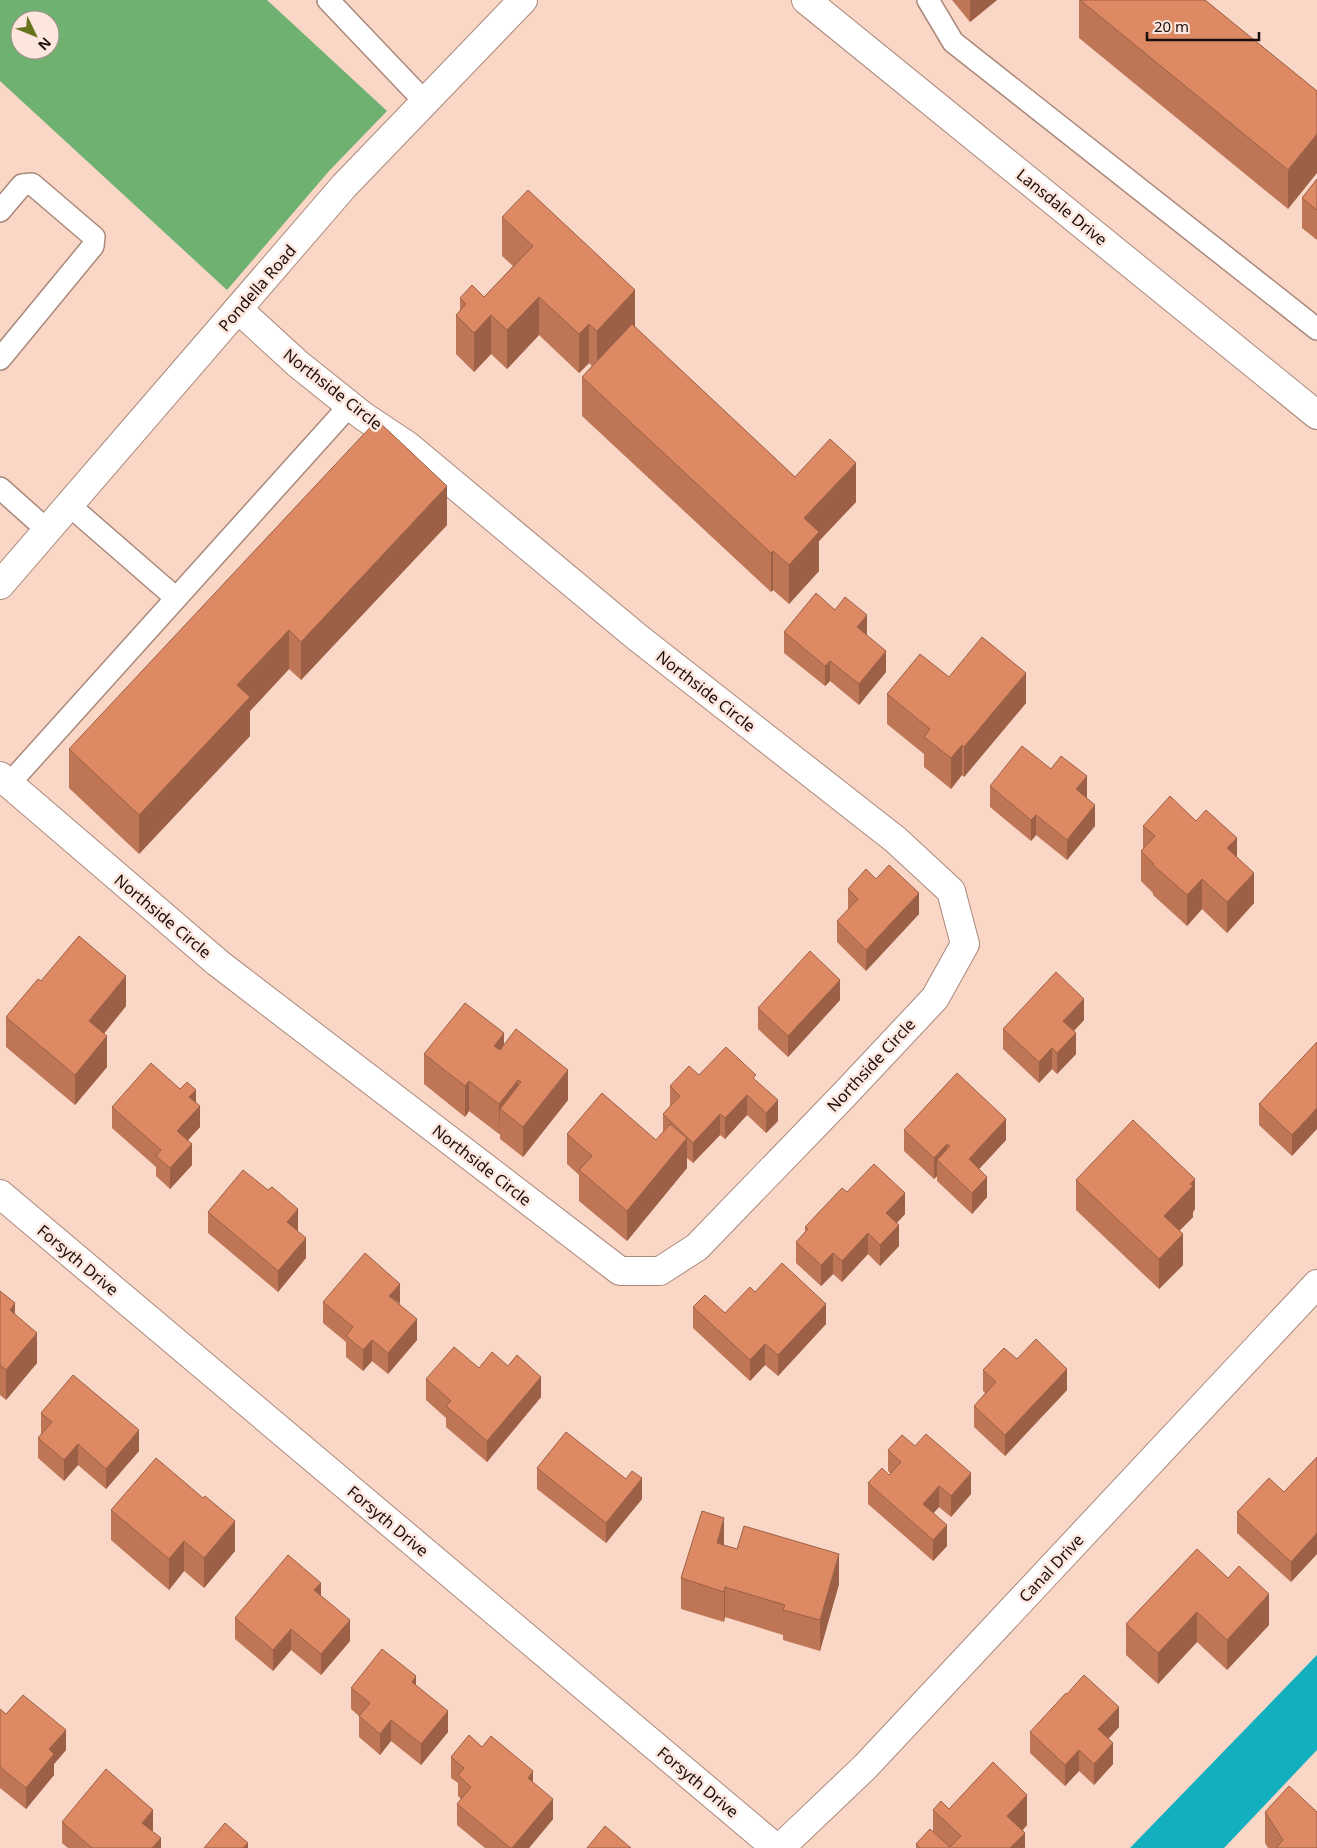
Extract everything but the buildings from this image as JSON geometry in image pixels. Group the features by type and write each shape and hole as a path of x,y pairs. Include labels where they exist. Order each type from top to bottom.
{"street":[{"name":"Pondella Road","path":"0,584 344,186 523,0"},
{"name":"Lansdale Drive","path":"806,0 1317,415"},
{"name":"Northside Circle","path":"4,780 218,963 620,1271 660,1271 697,1247 935,998 965,944 951,891 896,840 637,637 408,446 350,405 298,364 238,309"},
{"name":"Forsyth Drive","path":"0,1194 776,1848"},
{"name":"Canal Drive","path":"780,1848 865,1766 1317,1284"}],"lane":[{"path":"328,0 425,102"},
{"path":"928,0 953,42 1317,329"},
{"path":"0,211 22,185 32,184 94,237 93,246 0,359"},
{"path":"4,780 176,598 350,405"},
{"path":"0,488 47,530"},
{"path":"69,505 176,598"}],"green space":[{"path":"0,0 267,0 387,111 329,171 227,290 0,81"}],"water":[{"path":"1317,1655 1317,1750 1224,1848 1130,1848"}]}
